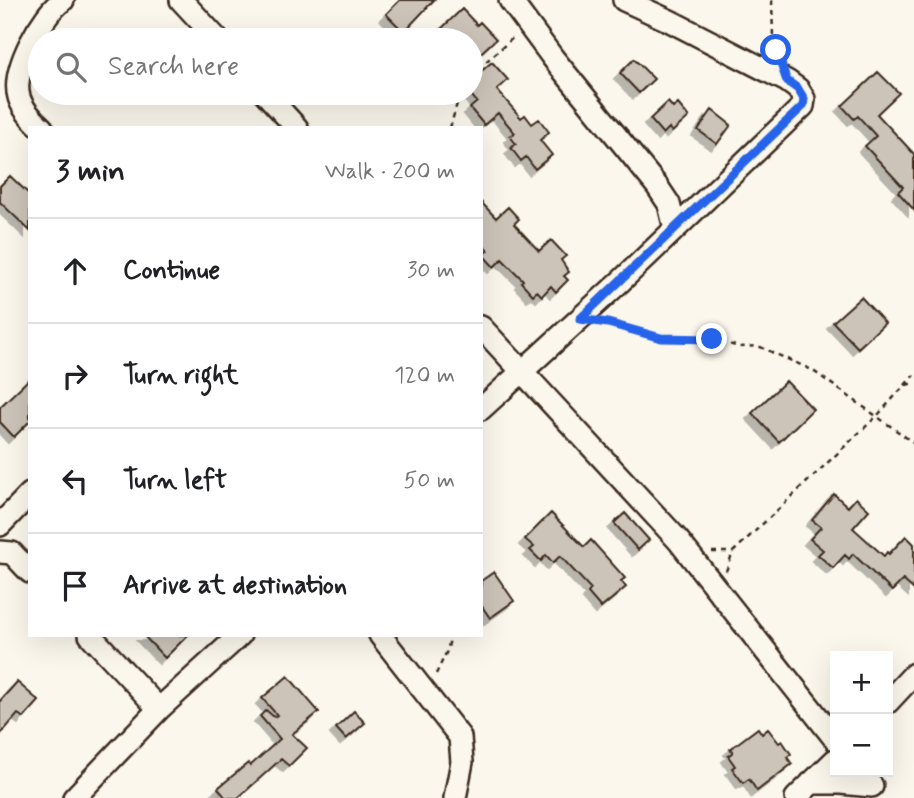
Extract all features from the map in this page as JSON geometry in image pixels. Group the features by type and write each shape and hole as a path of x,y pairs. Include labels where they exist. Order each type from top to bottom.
{"street":[{"path":"39,28 52,8 63,0"},
{"path":"181,0 207,28"},
{"path":"510,0 657,186 669,204 675,229"},
{"path":"483,407 580,319 803,106 804,99 798,89 787,81 624,0"},
{"path":"28,53 19,74 18,95 40,126"},
{"path":"276,105 295,126"},
{"path":"483,329 678,540 830,733"},
{"path":"0,525 28,496"},
{"path":"4,549 28,570"},
{"path":"92,637 159,709"},
{"path":"74,798 159,709 238,637"},
{"path":"382,637 460,737 462,762 454,797"},
{"path":"893,697 914,674"},
{"path":"804,791 830,765"},
{"path":"804,791 841,783 871,785"}],"path":[{"path":"772,0 773,37 787,81"},
{"path":"483,64 528,24"},
{"path":"451,126 457,105"},
{"path":"580,319 608,323 661,338 712,339 739,347 758,346 812,370 914,443"},
{"path":"720,593 733,552 877,416 914,376"},
{"path":"902,386 914,383"},
{"path":"427,693 451,637"}],"building":[{"path":"400,0 434,0 408,28 400,28 386,14"},
{"path":"462,9 477,25 480,22 496,39 483,51 483,28 442,28"},
{"path":"634,59 654,79 639,93 620,73"},
{"path":"492,62 508,80 497,90 521,118 525,115 532,124 539,119 549,132 540,140 552,155 535,169 526,157 521,161 511,148 516,144 510,136 515,133 498,113 484,125 470,108 474,105 483,105 483,70"},
{"path":"878,72 899,93 877,114 914,154 914,210 898,192 903,187 865,146 876,136 858,116 854,119 842,106"},
{"path":"668,102 673,108 678,104 689,117 672,132 669,128 663,134 650,119"},
{"path":"712,110 731,125 717,144 698,130"},
{"path":"10,176 28,193 28,229 0,202 0,186"},
{"path":"483,204 496,218 508,207 519,219 514,224 539,251 551,240 566,256 561,260 569,272 564,276 568,280 556,292 551,286 542,296 537,291 533,295 521,282 523,280 502,259 494,267 483,255 488,250 483,245"},
{"path":"861,297 885,323 858,348 833,322"},
{"path":"28,380 28,423 14,437 0,422 0,407"},
{"path":"786,381 813,409 779,442 752,413"},
{"path":"834,494 848,507 856,498 869,510 853,528 884,556 906,536 914,544 914,590 903,580 892,591 853,554 849,559 845,555 833,568 818,555 823,550 810,539 821,527 812,520"},
{"path":"551,513 584,547 591,540 625,578 621,581 626,587 601,608 588,593 591,589 560,556 553,563 546,555 541,561 530,550 534,547 525,539"},
{"path":"625,513 649,540 638,550 614,523"},
{"path":"494,572 514,601 490,618 483,608 483,580"},
{"path":"145,637 186,637 165,658"},
{"path":"288,676 319,712 292,734 307,748 289,766 281,759 238,798 226,798 218,788 248,763 250,766 280,739 260,716 266,710 274,717 277,715 262,698"},
{"path":"17,682 39,701 24,718 18,714 0,735 0,701"},
{"path":"354,711 365,723 346,739 336,728"},
{"path":"758,728 762,734 768,729 779,743 782,741 791,754 787,757 792,764 757,791 749,779 743,783 732,768 735,766 728,756 733,752 730,749"}],"route":[{"path":"712,339 661,338 608,323 580,319 803,106 804,99 798,89 787,81 776,50"}]}
